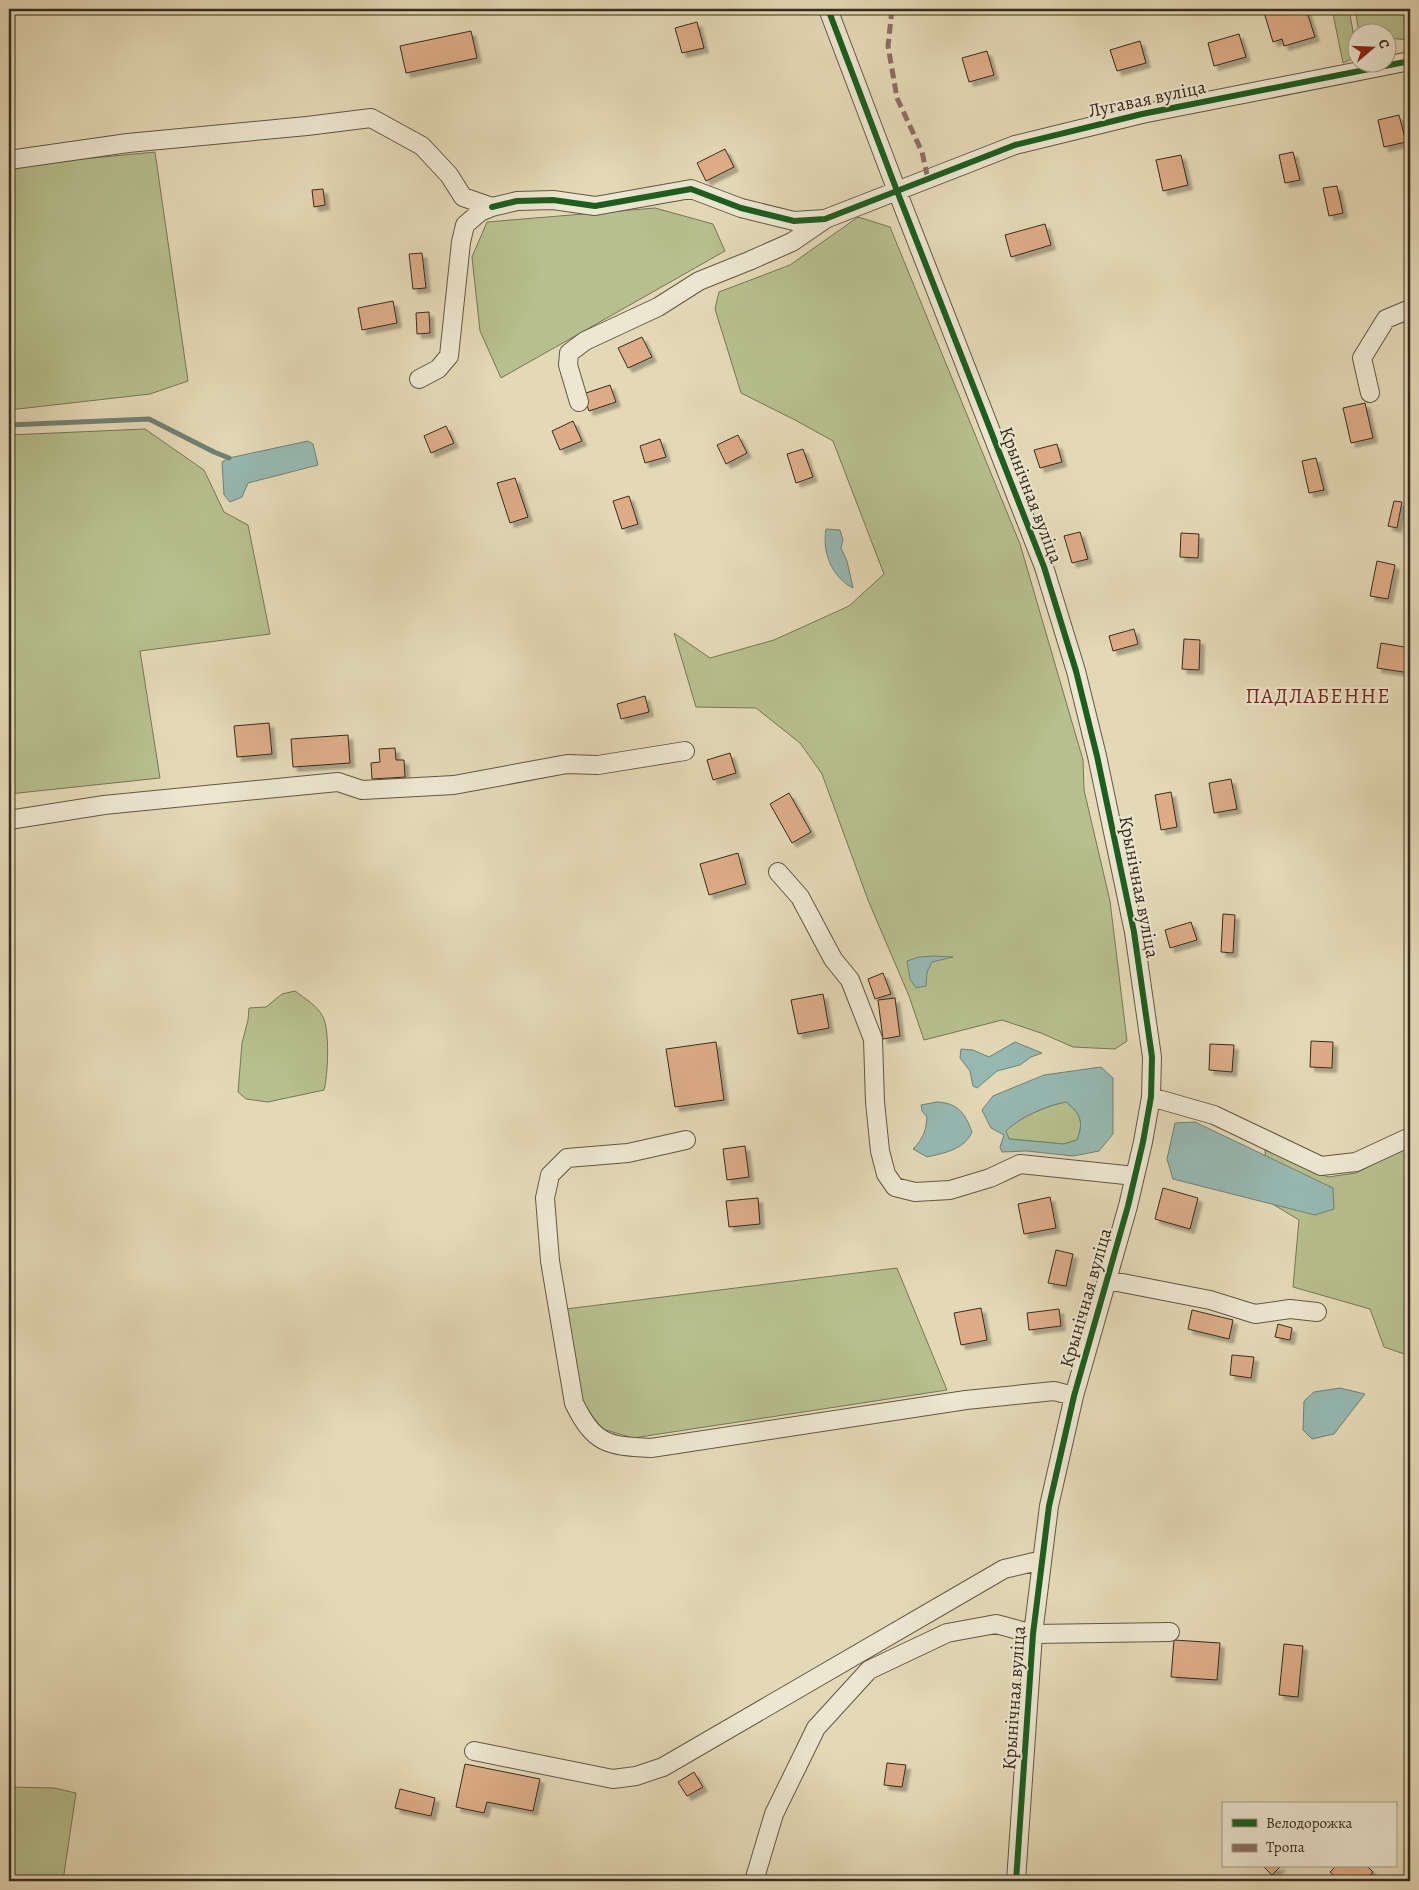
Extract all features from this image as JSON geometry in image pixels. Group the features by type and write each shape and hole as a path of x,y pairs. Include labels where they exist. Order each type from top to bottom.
{"street":[{"name":"Крынічная вуліца","path":"828,9 896,191 1044,567 1076,671 1097,756 1134,932 1152,1057 1151,1097 1135,1176 1074,1396 1050,1506 1033,1634 1016,1881"},
{"name":"Лугавая вуліца","path":"896,191 1015,145 1142,114 1410,61"},
{"path":"9,160 128,143 371,118 422,146 449,175 463,197 492,207"},
{"path":"419,379 438,369 449,356 461,242 465,225 480,212 492,207 517,202 553,200 595,206 692,189 741,208 794,220 825,219"},
{"path":"579,402 568,365 569,353 585,341 658,307 700,280 792,242 825,219 896,191"},
{"path":"1370,393 1362,358 1386,319 1410,309"},
{"path":"9,820 104,805 338,782 362,790 454,785 567,764 598,765 685,751"},
{"path":"778,872 800,897 834,959 850,980 873,1039 875,1102 880,1151 886,1174 895,1187 914,1192 950,1190 990,1178 1020,1164 1135,1176"},
{"path":"1151,1097 1214,1115 1321,1166 1356,1162 1410,1137"},
{"path":"686,1140 628,1153 568,1158 550,1176 545,1198 550,1261 569,1382 574,1403 583,1420 592,1433 608,1444 650,1448 966,1400 1054,1392 1074,1396"},
{"path":"1107,1280 1210,1300 1255,1314 1290,1309 1317,1312"},
{"path":"474,1751 613,1779 645,1773 663,1767 1004,1569 1042,1560"},
{"path":"754,1881 774,1814 816,1728 869,1670 947,1633 996,1624 1033,1634 1170,1632"}],"green space":[{"path":"1332,9 1349,9 1351,22 1346,22 1346,62 1343,63"},
{"path":"1355,9 1410,9 1410,40 1396,39 1396,22 1357,22"},
{"path":"155,152 188,381 150,394 9,410 9,166"},
{"path":"655,208 713,224 725,251 501,378 480,331 472,257 487,222"},
{"path":"858,217 890,227 1020,544 1083,760 1084,790 1110,901 1127,1041 1115,1049 1073,1047 1041,1033 1002,1020 924,1040 909,996 868,900 822,774 800,743 756,708 696,707 674,633 710,658 774,640 849,606 884,574 833,441 741,393 715,309 719,292 790,265"},
{"path":"145,429 204,470 224,512 248,525 270,634 140,651 160,778 9,794 9,435"},
{"path":"295,991 318,1009 325,1023 328,1053 324,1090 268,1102 246,1099 238,1092 242,1043 249,1008 266,1007 282,994"},
{"path":"1066,1102 1075,1110 1080,1119 1081,1123 1077,1140 1064,1144 1009,1139 1005,1131 1017,1121 1042,1109"},
{"path":"1410,1146 1410,1356 1384,1347 1370,1309 1293,1287 1299,1220 1256,1194 1266,1165 1265,1150 1328,1177 1356,1173"},
{"path":"897,1268 947,1390 633,1438 599,1428 579,1399 566,1309"},
{"path":"9,1787 54,1788 76,1793 63,1881 9,1881"}],"water":[{"path":"308,441 313,444 318,465 248,483 242,497 230,502 224,495 222,462 229,458"},
{"path":"826,529 840,530 843,540 841,548 847,561 853,588 839,578 830,563 826,547"},
{"path":"919,957 953,957 932,962 927,972 926,986 916,988 910,979 907,961"},
{"path":"1015,1042 1042,1053 1031,1057 1020,1065 997,1071 977,1088 973,1086 970,1071 960,1058 961,1049 973,1050 989,1057"},
{"path":"1101,1067 1113,1078 1113,1134 1099,1151 1073,1156 1027,1151 1002,1152 1000,1147 1004,1135 991,1128 982,1110 993,1096 1044,1075","holes":["1066,1102 1075,1110 1080,1119 1081,1123 1077,1140 1064,1144 1009,1139 1006,1131 1011,1126 1042,1109"]},
{"path":"937,1102 950,1104 960,1110 967,1119 972,1132 959,1147 927,1157 913,1149 922,1138 926,1126 927,1117 922,1111 921,1105"},
{"path":"1195,1122 1333,1188 1334,1209 1315,1215 1173,1179 1167,1159 1175,1123"},
{"path":"1340,1388 1365,1394 1334,1434 1312,1439 1303,1430 1304,1401 1314,1392"}],"building":[{"path":"1263,9 1306,9 1315,37 1284,46 1282,39 1273,42"},
{"path":"697,22 704,48 682,53 675,28"},
{"path":"471,31 477,58 406,73 400,46"},
{"path":"1239,34 1246,57 1214,66 1208,43"},
{"path":"1140,41 1146,63 1117,71 1110,50"},
{"path":"987,51 994,75 969,82 962,58"},
{"path":"1399,115 1406,142 1384,147 1378,120"},
{"path":"725,149 734,167 706,181 697,163"},
{"path":"1293,152 1300,180 1285,183 1279,155"},
{"path":"1181,155 1188,185 1163,191 1156,160"},
{"path":"1337,186 1343,213 1329,216 1323,188"},
{"path":"323,189 325,205 314,207 312,190"},
{"path":"1045,224 1051,245 1011,257 1005,235"},
{"path":"422,253 426,288 413,289 409,254"},
{"path":"393,301 397,323 362,330 358,308"},
{"path":"429,312 430,333 417,334 416,313"},
{"path":"642,337 652,357 628,368 618,348"},
{"path":"610,385 616,402 589,411 583,394"},
{"path":"1365,403 1373,438 1351,443 1343,408"},
{"path":"573,421 582,441 560,450 552,431"},
{"path":"446,426 454,443 431,453 424,436"},
{"path":"738,435 747,453 726,464 717,445"},
{"path":"660,439 666,457 645,463 640,446"},
{"path":"1057,444 1062,462 1040,468 1034,450"},
{"path":"803,449 813,477 796,483 787,454"},
{"path":"1316,458 1324,490 1309,493 1302,461"},
{"path":"515,478 528,517 510,523 497,483"},
{"path":"629,496 638,524 622,529 613,501"},
{"path":"1394,501 1402,502 1397,528 1388,526"},
{"path":"1080,532 1088,559 1072,563 1064,536"},
{"path":"1181,533 1199,534 1198,558 1180,557"},
{"path":"1377,561 1395,565 1388,599 1370,596"},
{"path":"1134,629 1138,644 1113,651 1109,636"},
{"path":"1184,639 1200,640 1199,670 1182,669"},
{"path":"1381,643 1410,648 1410,673 1377,668"},
{"path":"645,696 649,712 621,719 617,704"},
{"path":"269,723 272,754 237,757 234,726"},
{"path":"348,735 350,763 293,767 291,739"},
{"path":"395,748 396,760 404,760 405,777 372,779 371,763 380,762 379,749"},
{"path":"730,753 736,773 713,780 707,760"},
{"path":"1231,779 1237,809 1214,813 1209,783"},
{"path":"1171,792 1177,827 1161,830 1155,795"},
{"path":"789,793 811,832 792,843 770,804"},
{"path":"738,853 746,884 709,895 700,864"},
{"path":"1223,914 1235,915 1233,953 1221,952"},
{"path":"1191,922 1197,940 1170,948 1165,930"},
{"path":"883,973 891,994 875,999 868,979"},
{"path":"823,994 829,1028 798,1034 791,1000"},
{"path":"895,998 900,1036 883,1039 878,1000"},
{"path":"1311,1041 1333,1042 1332,1068 1310,1067"},
{"path":"716,1042 724,1100 675,1107 666,1049"},
{"path":"1210,1044 1234,1045 1232,1072 1209,1070"},
{"path":"745,1146 749,1177 727,1180 723,1149"},
{"path":"1163,1188 1198,1198 1190,1229 1155,1219"},
{"path":"1050,1197 1056,1228 1024,1234 1018,1204"},
{"path":"758,1198 760,1224 729,1227 726,1201"},
{"path":"1056,1250 1073,1254 1066,1286 1048,1283"},
{"path":"981,1308 987,1340 961,1345 954,1313"},
{"path":"1059,1309 1061,1326 1029,1330 1027,1313"},
{"path":"1192,1310 1233,1320 1229,1339 1188,1329"},
{"path":"1278,1324 1292,1328 1290,1340 1275,1337"},
{"path":"1232,1355 1254,1357 1251,1378 1230,1375"},
{"path":"1174,1640 1220,1643 1217,1680 1171,1677"},
{"path":"1284,1644 1303,1646 1298,1697 1279,1695"},
{"path":"887,1763 906,1765 902,1787 884,1785"},
{"path":"465,1764 540,1779 533,1811 487,1802 484,1813 456,1807"},
{"path":"694,1772 703,1787 687,1796 678,1782"},
{"path":"400,1789 435,1798 431,1816 395,1808"},
{"path":"1265,1868 1279,1868 1272,1875"},
{"path":"1334,1868 1369,1868 1373,1872 1365,1881 1340,1881 1330,1872"}],"waterway":[{"path":"9,425 149,419 229,458"}],"marked path":[{"path":"892,9 888,46 897,98 922,152 928,179"}],"cycle path":[{"path":"828,9 1044,567 1076,671 1097,756 1134,932 1152,1057 1151,1097 1143,1142 1128,1206 1074,1396 1049,1506 1033,1634 1016,1881"},
{"path":"492,207 517,201 553,200 595,206 691,189 741,208 794,221 825,219 1015,145 1142,114 1410,61"}],"district":[{"name":"ПАДЛАБЕННЕ","path":"1318,696"}]}
